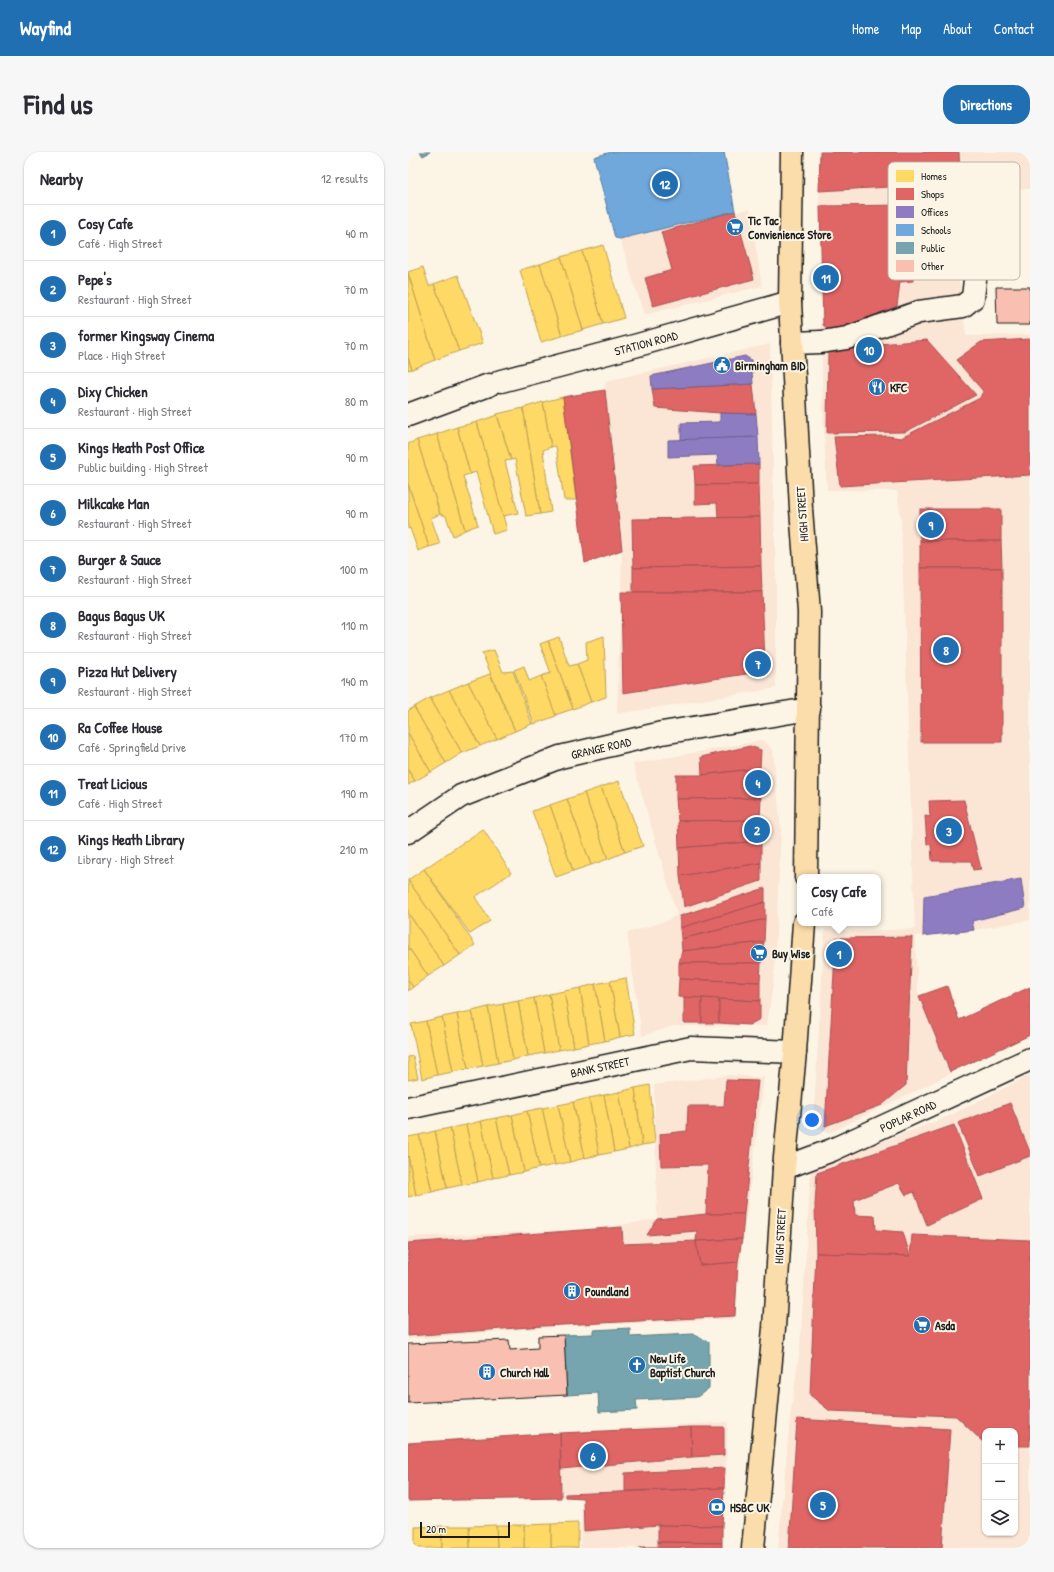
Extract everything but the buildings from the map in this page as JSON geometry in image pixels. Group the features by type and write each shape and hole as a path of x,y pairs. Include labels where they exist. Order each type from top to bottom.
{"highway":[{"name":"HIGH STREET","path":"792,152 790,302 801,509 809,612 806,874"},
{"name":"HIGH STREET","path":"754,1548 774,1328 784,1168 795,1052 804,926"}],"street":[{"path":"792,342 821,342 847,338 919,312 963,306 973,298 975,280"},
{"name":"STATION ROAD","path":"408,415 495,383 638,345 790,302"},
{"name":"GRANGE ROAD","path":"408,832 461,796 560,757 662,733 809,709"},
{"name":"BANK STREET","path":"408,1108 691,1048 795,1052"},
{"name":"POPLAR ROAD","path":"784,1168 832,1150 1030,1059"}],"shaded area":[{"path":"820,152 1030,152 1030,189 1020,189 1020,162 888,162 888,280 959,280 966,336 1030,335 1030,920 969,931 915,936 918,993 950,1074 829,1133 813,1125 825,929 860,931 915,929 901,519 897,491 827,490 823,415 819,217"},
{"path":"750,209 762,286 644,315 620,239"},
{"path":"770,344 776,582 776,688 617,714 622,550 605,390 606,381"},
{"path":"763,740 773,750 781,831 774,976 767,1026 674,1026 642,1036 627,933 666,921 677,915 633,764"},
{"name":"Poundland","path":"731,1075 764,1078 733,1319 563,1326 408,1339 408,1237 597,1229 657,1219 654,1085"},
{"path":"1030,1075 1030,1548 778,1548 790,1418 800,1348 811,1169 947,1117"},
{"path":"728,1422 722,1548 580,1548 582,1498 408,1500 408,1442"}],"place":[{"name":"Kings Heath Library","path":"665,184"},
{"name":"Tic Tac Convienience Store","path":"735,227"},
{"name":"Treat Licious","path":"826,278"},
{"name":"Ra Coffee House","path":"869,350"},
{"name":"Birmingham BID","path":"722,365"},
{"name":"KFC","path":"877,387"},
{"name":"Pizza Hut Delivery","path":"931,525"},
{"name":"Bagus Bagus UK","path":"946,650"},
{"name":"Burger & Sauce","path":"758,664"},
{"name":"Dixy Chicken","path":"758,783"},
{"name":"Pepe's","path":"757,830"},
{"name":"former Kingsway Cinema","path":"949,831"},
{"name":"Buy Wise","path":"759,953"},
{"name":"Cosy Cafe","path":"839,954"},
{"name":"Poundland","path":"572,1291"},
{"name":"Asda","path":"922,1325"},
{"name":"New Life Baptist Church","path":"637,1365"},
{"name":"Church Hall","path":"487,1372"},
{"name":"Milkcake Man","path":"593,1456"},
{"name":"Kings Heath Post Office","path":"823,1505"},
{"name":"HSBC UK","path":"717,1507"}]}
